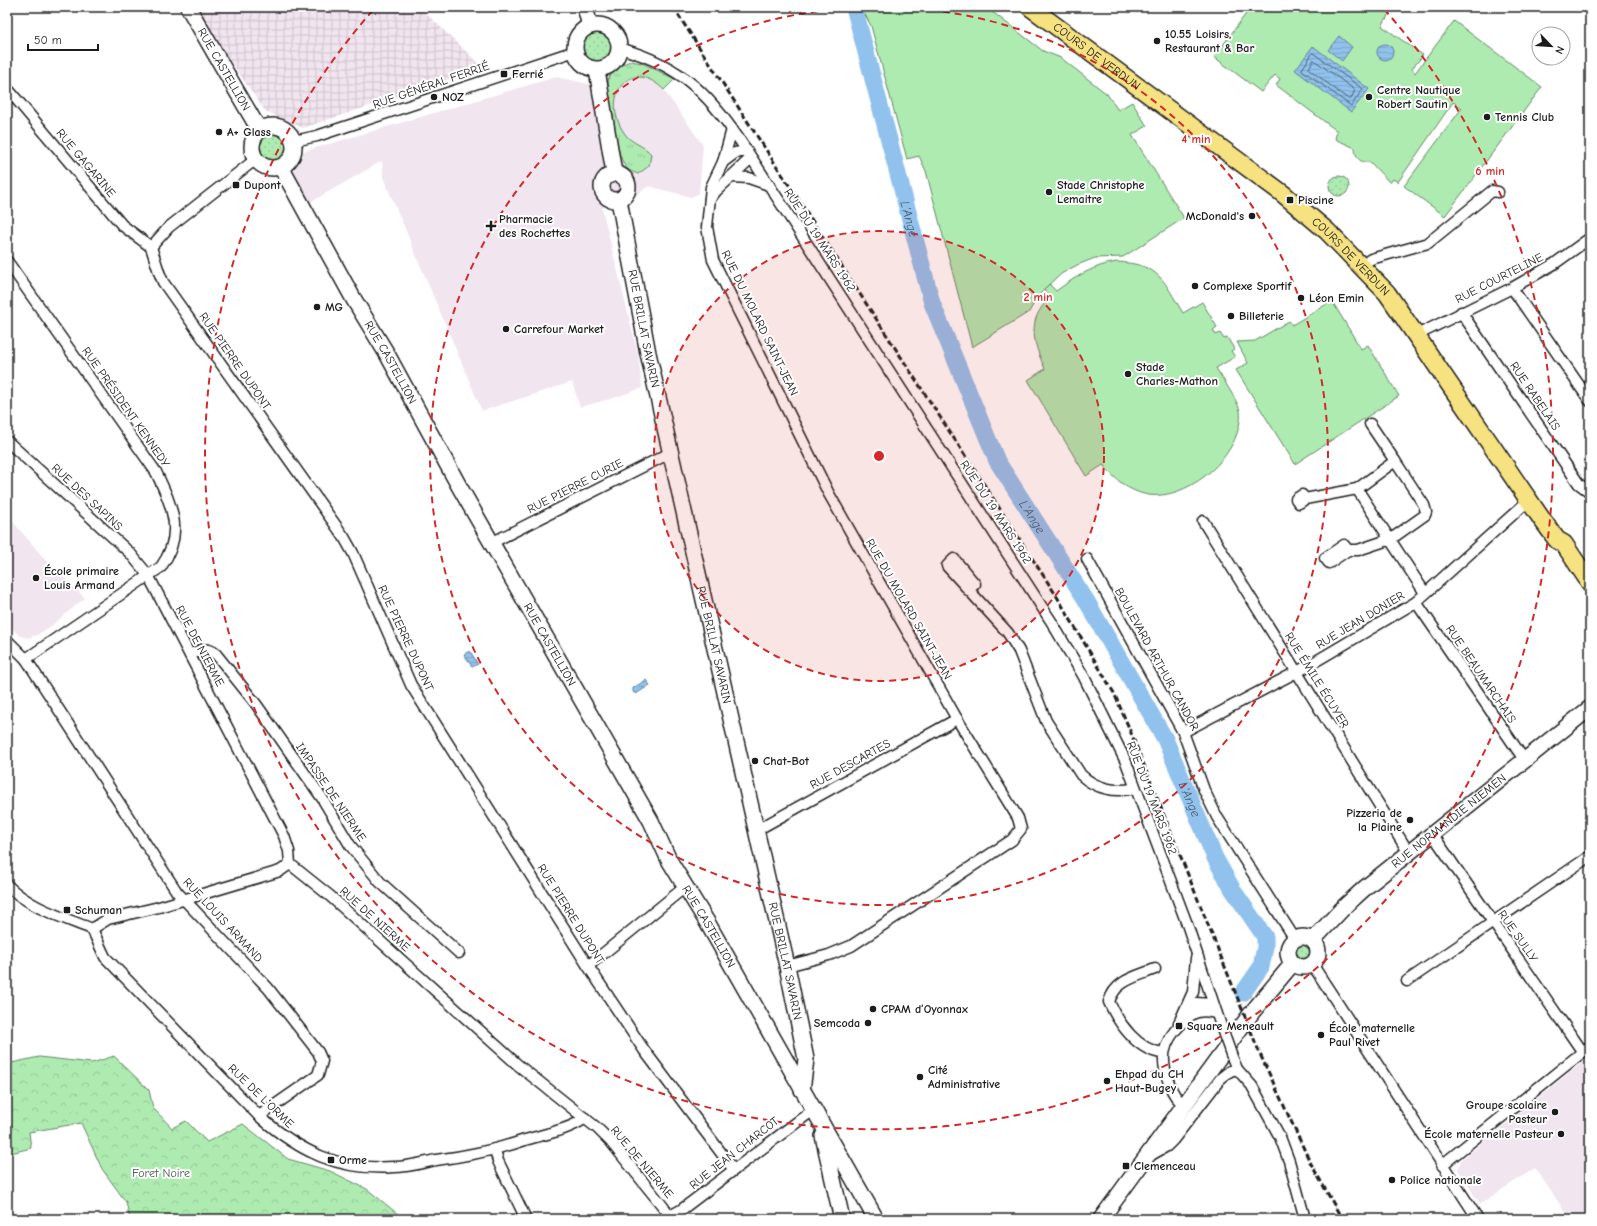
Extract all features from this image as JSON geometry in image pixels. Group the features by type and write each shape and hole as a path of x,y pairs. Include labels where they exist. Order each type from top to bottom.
{"main road":[{"name":"RUE CASTELLION","path":"188,7 254,121 261,130"},
{"path":"585,7 590,26"},
{"name":"COURS DE VERDUN","path":"1030,7 1282,193 1322,226 1361,265 1387,293 1529,500 1557,540 1564,544 1590,583"},
{"path":"596,25 608,28 616,36 619,48 614,62 608,67 597,70 583,64 576,51 576,41 579,35 590,26 596,25"},
{"name":"RUE BRILLAT SAVARIN","path":"597,70 614,173 625,177 628,184 625,195 619,200 648,353 755,831 787,966 806,1059 802,1090"},
{"path":"268,127 281,128 291,136 294,141 293,154 290,160 281,167 268,168 262,166 252,151 254,138 261,130 268,127"},
{"name":"RUE CASTELLION","path":"281,167 353,298 387,354 430,435 491,543 651,821 669,860 707,922 876,1219"},
{"name":"RUE NORMANDIE NIEMEN","path":"1313,940 1354,897 1590,708"},
{"path":"1304,936 1313,940 1316,943 1318,952 1312,964 1304,967 1293,963 1288,953 1291,943 1295,939 1304,936"},
{"path":"1101,1219 1253,1011 1293,963"},
{"path":"817,1116 842,1219"}],"street":[{"name":"RUE DU 19 MARS 1962","path":"619,48 645,55 675,70 705,95 732,129 1051,621 1084,677 1102,710 1135,788 1196,951 1237,1069 1252,1086 1280,1137 1289,1161 1305,1219"},
{"name":"RUE GÉNÉRAL FERRIÉ","path":"294,141 317,136 576,51"},
{"name":"RUE GAGARINE","path":"7,88 122,225 151,247"},
{"name":"RUE DU MOLARD SAINT-JEAN","path":"732,129 723,162 711,187 707,227 713,260 829,494 957,719 1018,818 1021,829 1018,835 850,946 829,955 787,966"},
{"path":"709,201 716,191 732,177 749,155 735,153 723,162"},
{"path":"151,247 169,227 256,159"},
{"path":"732,177 749,178 769,185"},
{"path":"1361,265 1371,259 1428,243 1492,191 1498,192"},
{"name":"RUE COURTELINE","path":"1417,335 1512,288 1554,264 1590,238"},
{"name":"RUE PIERRE DUPONT","path":"151,247 159,272 164,282 344,537 353,553 411,685 588,966 644,1050 734,1170"},
{"name":"RUE PRÉSIDENT KENNEDY","path":"7,261 145,456 162,485 174,524 173,546 161,567 148,574 26,659"},
{"path":"1512,288 1590,401"},
{"name":"RUE RABELAIS","path":"1461,312 1579,484 1590,492"},
{"path":"1348,550 1358,550 1391,539 1422,518 1426,512 1424,505 1370,424"},
{"name":"RUE DES SAPINS","path":"7,441 130,553 148,574"},
{"name":"RUE PIERRE CURIE","path":"491,543 670,453"},
{"path":"1304,499 1357,488 1395,461"},
{"path":"1357,488 1425,593"},
{"name":"RUE JEAN DONIER","path":"1183,732 1296,672 1416,602 1529,500"},
{"name":"RUE ÉMILE ÉCUYER","path":"1203,521 1410,853"},
{"name":"BOULEVARD ARTHUR CANDOR","path":"1087,559 1183,732 1204,790 1217,817 1295,939"},
{"name":"RUE DE NIERME","path":"148,574 284,836 289,851 290,864 330,896 518,1065 585,1118 611,1142 672,1217"},
{"path":"968,590 1008,633 1019,651 1046,721 1081,775 1088,782 1101,788 1127,790 1135,788"},
{"name":"RUE BEAUMARCHAIS","path":"1416,602 1525,761"},
{"name":"RUE LOUIS ARMAND","path":"7,640 26,659 162,870 184,899 268,988 318,1052 322,1061 318,1075 259,1116"},
{"name":"IMPASSE DE NIERME","path":"190,655 203,648 212,650 216,654 256,704 322,798 350,845 380,882 459,953"},
{"name":"RUE DESCARTES","path":"755,831 957,719"},
{"name":"RUE SULLY","path":"1433,835 1493,922 1586,1048"},
{"path":"1407,981 1590,856"},
{"path":"7,885 25,900 38,907 92,929 108,919 280,871 290,864"},
{"path":"588,966 685,887"},
{"name":"RUE DE L'ORME","path":"92,929 105,957 259,1116 285,1139 309,1152 331,1160 362,1166 396,1167 495,1150 572,1125 585,1118"},
{"path":"1185,1105 1178,1100 1172,1090 1163,1066 1163,1053 1183,1014 1194,985 1196,951"},
{"path":"1312,964 1478,1219"},
{"path":"1155,969 1120,984 1115,988 1110,1002 1120,1021 1140,1044 1152,1052 1163,1053"},
{"path":"1183,1014 1196,1003 1215,1009"},
{"path":"1175,1030 1188,1017 1198,1012 1215,1009"},
{"path":"1442,1165 1586,1048"},
{"path":"1147,1157 1167,1146 1221,1078 1230,1071 1237,1069"},
{"name":"RUE JEAN CHARCOT","path":"672,1217 734,1170 817,1116"},
{"path":"495,1150 498,1161 526,1219"}],"shaded area":[{"path":"193,7 419,7 484,68 303,128 265,111"},
{"path":"627,74 651,80 664,90 703,145 699,193 691,197 648,186 632,199 602,208 638,354 642,388 614,398 580,407 572,382 482,411 383,177 382,161 309,203 292,176 302,152 556,77 589,84"},
{"name":"École primaire Louis Armand","path":"7,515 44,558 85,598 51,626 37,635 28,638 20,636 7,624"},
{"name":"Groupe scolaire Pasteur","path":"1590,1056 1590,1219 1570,1219 1535,1168 1480,1204 1458,1170 1461,1160"}],"green space":[{"name":"Stade Christophe Lemaitre","path":"861,7 986,7 1043,51 1061,58 1107,94 1118,110 1132,102 1147,126 1132,135 1184,218 1123,257 1095,258 1077,265 1061,274 1038,296 1029,312 972,347 926,171 919,156 907,159 871,26"},
{"name":"Centre Nautique Robert Sautin","path":"1251,7 1387,7 1392,9 1382,26 1423,55 1412,69 1415,73 1454,21 1542,87 1445,216 1404,186 1462,108 1453,102 1398,182 1393,179 1390,183 1370,162 1363,162 1357,157 1355,148 1335,139 1337,131 1276,85 1280,79 1275,75 1261,92 1214,57"},
{"path":"598,31 604,32 611,38 614,47 613,53 607,60 598,63 592,62 585,56 582,47 583,41 589,34"},
{"path":"630,61 642,63 675,79 664,90 651,80 639,77 629,79 621,86 617,96 615,108 618,121 625,134 651,154 649,166 638,174 625,166 618,149 612,123 608,85 609,77 621,65"},
{"path":"274,133 284,137 288,147 284,157 274,161 264,157 260,147 264,137"},
{"path":"1339,176 1346,179 1349,186 1346,193 1339,196 1332,193 1329,186 1332,179"},
{"name":"Stade Charles-Mathon","path":"1117,262 1131,263 1152,270 1165,283 1183,313 1202,302 1217,327 1213,330 1216,335 1220,333 1224,339 1227,337 1234,349 1231,351 1235,357 1216,368 1239,407 1240,423 1235,440 1217,465 1205,476 1192,485 1163,495 1148,495 1128,488 1103,465 1086,476 1028,380 1045,369 1037,350 1034,332 1037,315 1042,306 1050,298 1044,290 1049,284 1056,291 1085,272 1100,266"},
{"path":"1332,301 1361,349 1368,345 1399,396 1295,464 1236,370 1248,363 1237,342 1255,341 1289,321 1292,325"},
{"path":"1304,943 1311,948 1312,951 1307,958 1304,959 1297,954 1296,951 1301,944"},
{"name":"Foret Noire","path":"114,1056 149,1090 153,1108 172,1128 186,1121 207,1142 243,1124 288,1159 330,1171 367,1189 404,1219 130,1219 126,1202 102,1169 81,1123 29,1132 31,1148 7,1154 7,1064 39,1057 92,1063"}],"water":[{"path":"1339,36 1352,47 1342,61 1328,50"},
{"path":"1385,44 1392,49 1393,52 1388,59 1385,60 1378,55 1377,52 1382,45"},
{"path":"1313,46 1369,89 1351,112 1295,70"},
{"path":"470,651 478,664 472,667 464,654"},
{"path":"646,680 650,685 636,694 633,692 633,688"}],"waterway":[{"name":"L'Ange","path":"854,7 932,303 997,461 1086,600 1165,739 1215,858 1233,890 1265,937 1265,947 1261,967 1243,993"}],"railway":[{"path":"673,7 1056,595 1114,693 1260,1054 1310,1162 1342,1219"}],"place":[{"name":"10.55 Loisirs, Restaurant & Bar","path":"1157,41"},
{"name":"Ferrié","path":"504,74"},
{"name":"NOZ","path":"434,97"},
{"name":"Centre Nautique Robert Sautin","path":"1369,97"},
{"name":"Tennis Club","path":"1487,117"},
{"name":"A+ Glass","path":"219,132"},
{"name":"Dupont","path":"236,185"},
{"name":"Stade Christophe Lemaitre","path":"1049,192"},
{"name":"Piscine","path":"1290,200"},
{"name":"McDonald's","path":"1252,216"},
{"name":"Pharmacie des Rochettes","path":"491,226"},
{"name":"Complexe Sportif","path":"1195,286"},
{"name":"Léon Emin","path":"1301,298"},
{"name":"MG","path":"317,307"},
{"name":"Billeterie","path":"1231,316"},
{"name":"Carrefour Market","path":"506,329"},
{"name":"Stade Charles-Mathon","path":"1128,374"},
{"name":"École primaire Louis Armand","path":"36,578"},
{"name":"Chat-Bot","path":"755,761"},
{"name":"Pizzeria de la Plaine","path":"1410,820"},
{"name":"Schuman","path":"67,910"},
{"name":"CPAM d’Oyonnax","path":"873,1009"},
{"name":"Semcoda","path":"868,1023"},
{"name":"Square Meneault","path":"1179,1026"},
{"name":"École maternelle Paul Rivet","path":"1321,1035"},
{"name":"Cité Administrative","path":"920,1077"},
{"name":"Ehpad du CH Haut-Bugey","path":"1107,1081"},
{"name":"Groupe scolaire Pasteur","path":"1555,1112"},
{"name":"École maternelle Pasteur","path":"1561,1134"},
{"name":"Orme","path":"331,1160"},
{"name":"Clemenceau","path":"1126,1166"},
{"name":"Police nationale","path":"1392,1180"}]}
